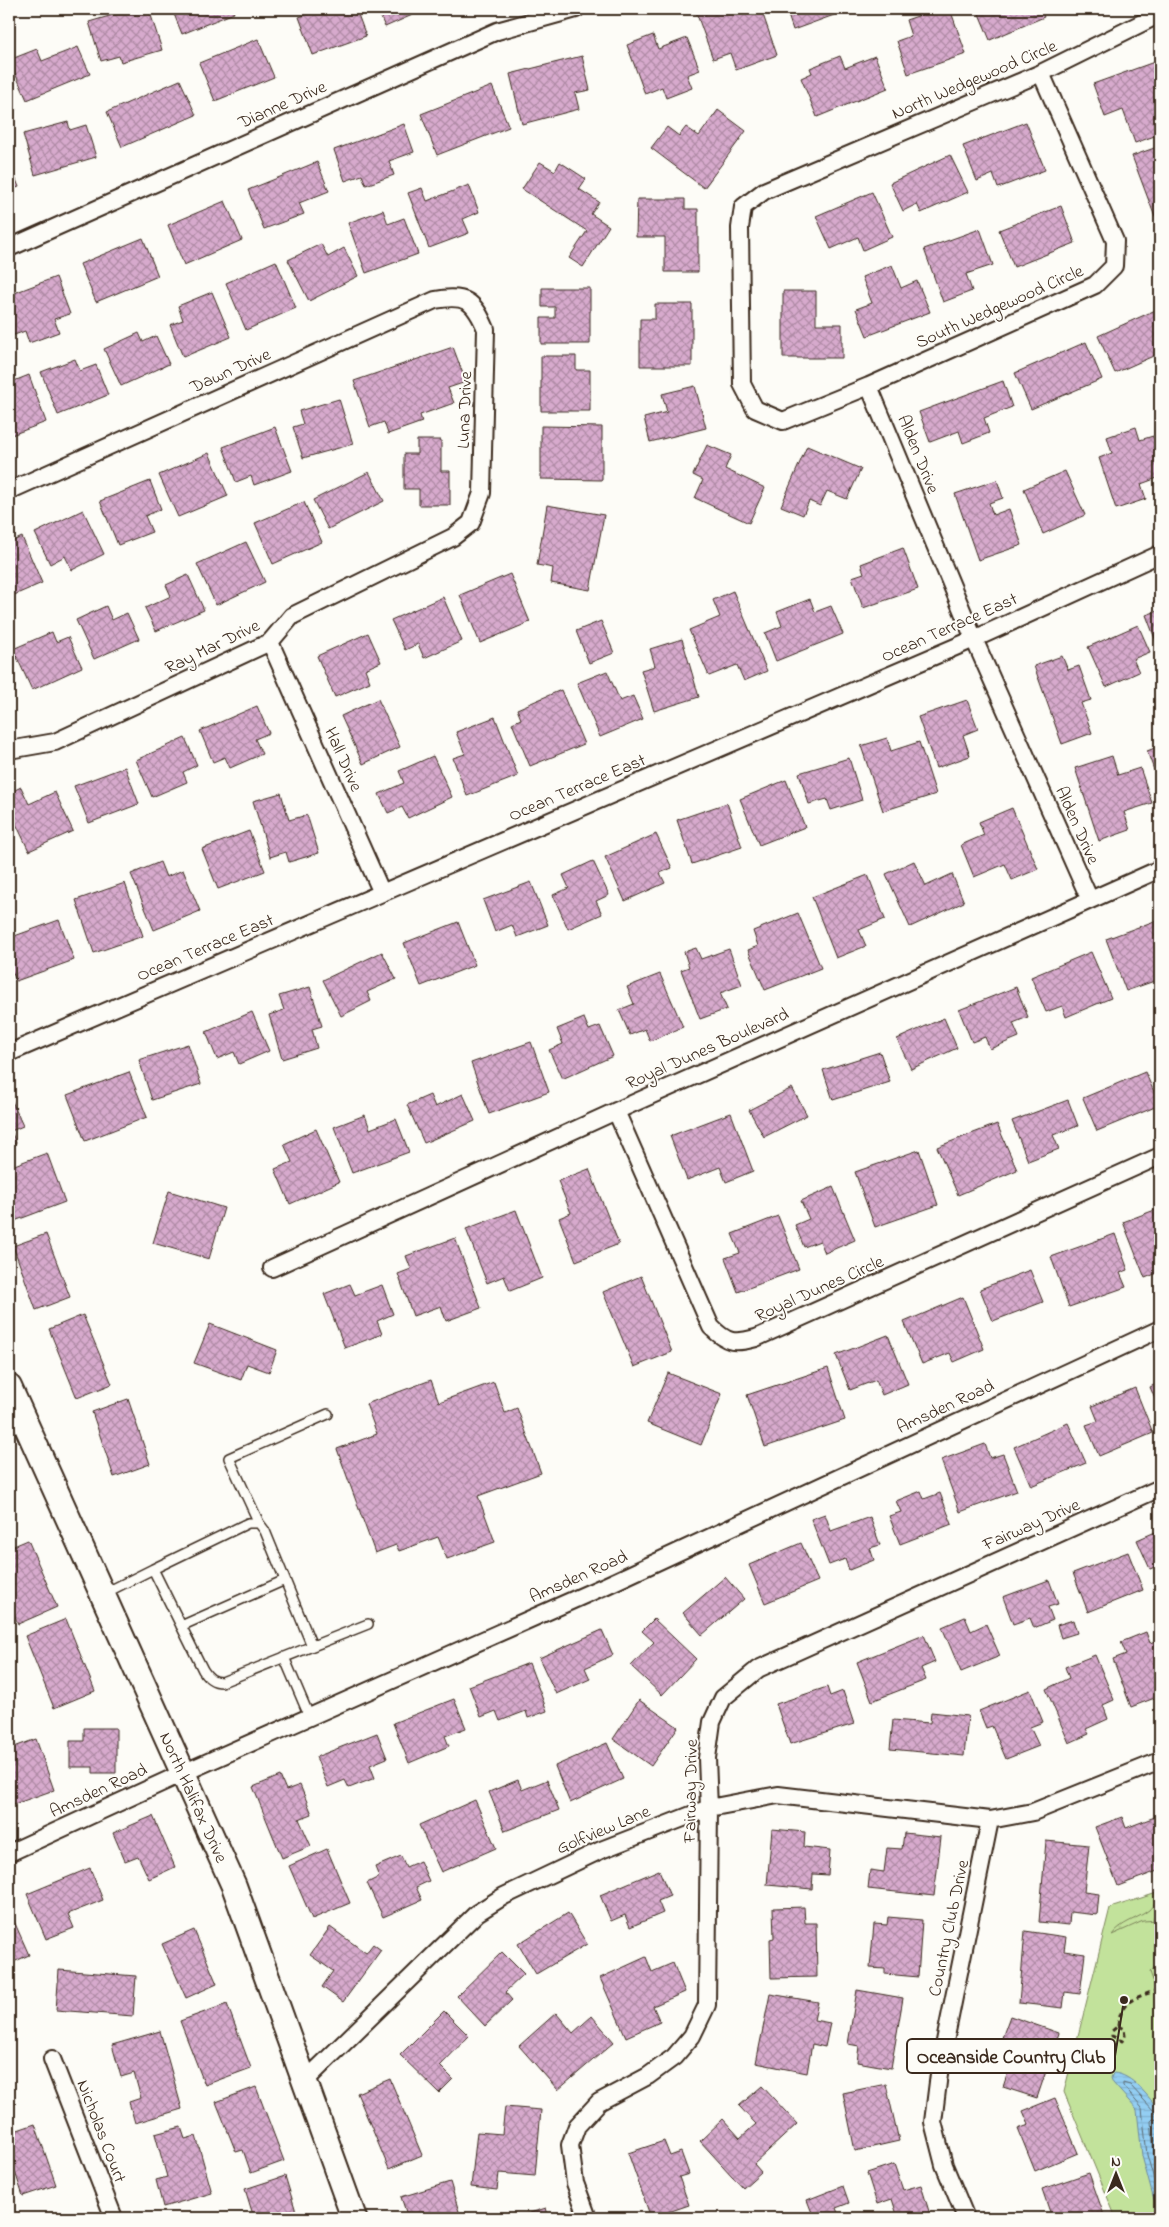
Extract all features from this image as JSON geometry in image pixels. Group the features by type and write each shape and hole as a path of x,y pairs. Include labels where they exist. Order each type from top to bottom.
{"street":[{"name":"Dianne Drive","path":"9,248 497,31 576,9"},
{"name":"North Wedgewood Circle","path":"869,386 783,421 755,409 742,384 740,228 743,207 764,191 1041,73 1160,14"},
{"name":"South Wedgewood Circle","path":"869,386 1095,285 1114,266 1115,241 1041,73"},
{"name":"Dawn Drive","path":"9,491 435,300 453,297 468,302"},
{"name":"Luna Drive","path":"468,302 477,308 486,329 482,493 470,523"},
{"name":"Alden Drive","path":"869,386 974,639 1090,900"},
{"name":"Ray Mar Drive","path":"9,750 55,742 270,642 292,616 453,537 470,523"},
{"name":"Ocean Terrace East","path":"9,1053 974,639 1160,554"},
{"name":"Hall Drive","path":"270,642 382,893"},
{"name":"Royal Dunes Boulevard","path":"272,1268 616,1110 1160,869"},
{"name":"Royal Dunes Circle","path":"616,1110 711,1327 722,1338 738,1343 756,1338 1160,1156"},
{"name":"Amsden Road","path":"9,1853 183,1773 598,1589 1160,1329"},
{"name":"North Halifax Drive","path":"9,1387 234,1886 354,2218"},
{"name":"Fairway Drive","path":"588,2218 575,2183 570,2145 577,2126 599,2102 648,2076 674,2057 692,2036 708,2006 710,1808 708,1758 712,1722 723,1698 758,1669 1160,1488"},
{"path":"990,1820 1032,1812 1160,1761"},
{"name":"Golfview Lane","path":"305,2081 477,1913 504,1896 601,1850 710,1808 778,1795 990,1820"},
{"name":"Country Club Drive","path":"966,2218 944,2165 933,2122 940,2066 990,1820"},
{"name":"Nicholas Court","path":"52,2059 114,2218"}],"lane":[{"path":"312,1646 265,1531 259,1523 229,1458 328,1414"},
{"path":"102,1594 248,1523 259,1523"},
{"path":"153,1569 203,1670 211,1680 222,1682 368,1624"},
{"path":"181,1626 285,1580"},
{"path":"284,1657 310,1718"}],"path":[{"path":"1118,2026 1124,2029 1125,2036 1122,2041 1112,2036 1112,2031 1118,2026 1124,2004 1160,1989"}],"green space":[{"path":"1160,1892 1160,2218 1116,2218 1064,2092 1110,1908"},
{"path":"1160,1900 1160,1920 1143,1921 1112,1935 1124,1924 1149,1910"},
{"path":"1160,1962 1160,1984 1155,1986 1150,1972"}],"water":[{"path":"1113,2073 1127,2077 1145,2093 1160,2111 1160,2212 1153,2197 1142,2156 1137,2110 1113,2083 1111,2078"}],"building":[{"path":"133,9 149,9 162,50 121,62 119,56 101,61 89,22"},
{"path":"172,9 232,9 234,13 182,34"},
{"path":"323,9 356,9 366,36 313,55 299,17"},
{"path":"377,9 426,9 385,27"},
{"path":"695,9 761,9 777,55 736,70 730,53 713,59"},
{"path":"786,9 844,9 845,11 793,30"},
{"path":"938,9 950,9 966,54 908,74 897,41 911,36 906,20"},
{"path":"977,9 1041,9 1044,17 990,40"},
{"path":"653,35 658,49 687,38 700,70 687,75 692,88 666,98 662,87 645,94 627,45"},
{"path":"258,39 274,77 215,101 199,63"},
{"path":"78,47 90,74 27,100 9,60 37,49 42,61"},
{"path":"582,56 590,90 575,93 579,109 522,124 510,74"},
{"path":"840,56 845,68 875,56 888,88 817,117 801,78 812,73 810,68"},
{"path":"1157,61 1160,68 1160,134 1135,143 1123,110 1105,117 1093,84"},
{"path":"180,80 196,115 122,147 107,112"},
{"path":"492,86 509,127 437,155 421,114"},
{"path":"9,92 16,110 9,113"},
{"path":"718,110 746,131 704,188 651,148 667,127 679,136 686,127 699,136"},
{"path":"68,122 70,130 86,125 96,157 35,175 23,134"},
{"path":"1026,122 1045,170 998,188 993,174 977,181 963,146"},
{"path":"404,124 414,152 389,161 394,175 366,185 362,175 345,181 334,150"},
{"path":"1160,146 1160,224 1158,225 1132,156"},
{"path":"950,155 968,192 921,213 917,204 903,211 890,183"},
{"path":"9,162 19,187 9,191"},
{"path":"317,162 329,191 299,203 304,214 264,229 248,190"},
{"path":"540,162 555,171 560,162 586,179 579,189 599,202 591,214 609,226 583,267 569,258 587,231 522,189"},
{"path":"469,185 479,212 463,219 469,233 429,248 408,193 422,188 427,201"},
{"path":"872,192 892,237 863,250 858,237 831,249 816,216"},
{"path":"637,199 685,199 685,209 698,209 698,272 665,272 665,237 636,237"},
{"path":"225,201 242,240 184,265 168,225"},
{"path":"1061,206 1075,243 1014,267 999,230"},
{"path":"383,210 388,224 404,218 418,254 366,273 348,223"},
{"path":"980,229 993,265 966,274 972,291 943,302 924,249"},
{"path":"143,238 158,276 96,302 80,264"},
{"path":"321,244 328,257 344,248 358,276 309,301 288,260"},
{"path":"276,261 296,308 246,330 226,283"},
{"path":"892,265 901,288 917,281 930,312 867,336 856,309 872,303 862,277"},
{"path":"56,277 70,314 54,319 59,332 29,343 25,331 9,337 9,295"},
{"path":"542,288 590,288 590,344 541,344 541,318 555,318 555,307 542,307"},
{"path":"783,291 816,291 816,324 842,324 842,358 783,358"},
{"path":"212,292 231,337 183,357 170,325 183,320 178,306"},
{"path":"655,304 692,304 692,366 640,366 640,319 655,319"},
{"path":"1160,308 1160,353 1115,373 1098,336"},
{"path":"139,333 143,342 156,336 169,364 121,386 104,349"},
{"path":"1086,342 1102,379 1031,409 1015,373"},
{"path":"453,347 466,382 448,388 454,403 420,415 422,422 388,434 384,422 370,427 354,381"},
{"path":"541,356 576,356 576,370 590,370 590,411 541,411"},
{"path":"75,359 80,371 96,365 108,395 58,415 41,372"},
{"path":"29,375 46,422 9,436 9,383"},
{"path":"1003,381 1012,407 984,418 989,433 963,443 959,431 930,442 919,412"},
{"path":"695,386 706,428 650,442 644,418 667,412 662,394"},
{"path":"339,399 353,444 303,458 293,427 303,424 299,411"},
{"path":"541,426 602,427 602,480 541,479"},
{"path":"275,427 292,471 254,485 251,476 236,482 223,447"},
{"path":"1136,427 1140,440 1153,436 1160,452 1160,477 1141,484 1146,499 1116,509 1099,458 1112,453 1107,437"},
{"path":"417,440 441,440 441,471 450,471 450,505 419,505 419,489 404,489 404,454 417,454"},
{"path":"707,445 731,455 725,469 765,488 749,523 695,498 703,480 693,475"},
{"path":"807,446 861,469 847,499 827,491 820,506 809,501 803,515 781,506"},
{"path":"209,453 228,496 178,517 159,475"},
{"path":"1065,471 1085,515 1043,534 1024,489"},
{"path":"369,472 384,501 328,529 313,500"},
{"path":"997,480 1003,498 989,503 993,515 1009,509 1022,545 978,560 955,494"},
{"path":"150,481 161,509 145,516 152,532 118,545 100,501"},
{"path":"304,502 322,542 273,564 255,523"},
{"path":"547,505 604,515 590,590 551,583 553,568 537,565"},
{"path":"83,510 104,554 72,570 65,556 50,564 35,533"},
{"path":"22,537 42,583 12,596 9,588 9,543"},
{"path":"246,542 265,582 216,605 197,564"},
{"path":"903,548 918,589 863,608 852,577 864,573 861,564"},
{"path":"510,574 530,622 480,643 460,595"},
{"path":"188,575 204,610 156,631 145,608 171,596 166,585"},
{"path":"733,591 767,671 744,681 737,665 709,676 689,630 720,617 713,600"},
{"path":"443,597 462,641 424,658 418,644 405,650 391,620"},
{"path":"810,599 815,612 831,606 843,634 776,661 765,633 782,626 777,612"},
{"path":"106,606 112,620 127,613 139,639 94,659 76,620"},
{"path":"1160,610 1160,648 1159,649 1146,615"},
{"path":"601,621 614,653 589,663 576,631"},
{"path":"1138,625 1150,652 1133,659 1139,672 1106,687 1088,647"},
{"path":"52,632 56,642 68,637 82,667 32,690 13,649"},
{"path":"368,633 381,662 365,669 370,682 335,697 317,656"},
{"path":"682,639 699,697 654,711 641,670 655,666 650,649"},
{"path":"1062,656 1068,670 1079,666 1091,700 1081,703 1092,733 1062,744 1034,666"},
{"path":"607,671 620,701 633,696 643,719 600,737 577,683"},
{"path":"9,676 15,688 9,691"},
{"path":"561,690 584,744 530,766 512,723 521,719 517,709"},
{"path":"378,699 400,747 363,764 341,716"},
{"path":"967,700 978,729 963,735 970,756 936,768 918,717"},
{"path":"257,706 269,733 255,739 262,754 230,768 225,757 213,762 200,731"},
{"path":"495,717 518,776 467,796 453,758 465,754 456,732"},
{"path":"185,738 197,765 183,772 187,782 152,797 136,760"},
{"path":"887,738 891,751 919,742 936,794 883,811 861,746"},
{"path":"1160,746 1160,786 1147,751"},
{"path":"433,756 452,797 408,818 402,807 388,813 379,794 404,783 399,771"},
{"path":"1112,756 1118,775 1140,768 1152,803 1124,812 1130,830 1099,841 1075,768"},
{"path":"849,758 862,800 831,810 827,799 809,804 799,773"},
{"path":"125,767 139,804 89,823 74,786"},
{"path":"786,780 805,827 759,845 740,799"},
{"path":"21,787 29,804 55,792 73,831 29,851 9,809 9,793"},
{"path":"281,793 289,820 307,815 319,853 289,862 286,852 270,857 253,801"},
{"path":"727,803 742,847 692,864 677,820"},
{"path":"1012,808 1038,869 1012,880 1005,864 974,877 961,845 984,835 979,822"},
{"path":"249,831 265,871 218,889 202,849"},
{"path":"656,834 672,868 660,873 665,883 625,901 605,857"},
{"path":"593,861 609,895 596,901 602,914 568,929 553,895 569,888 563,875"},
{"path":"914,861 926,886 952,874 964,902 910,927 886,874"},
{"path":"160,862 166,877 183,870 200,911 154,930 131,874"},
{"path":"868,875 885,919 859,930 866,946 836,958 812,897"},
{"path":"531,882 548,925 517,937 512,925 495,932 483,900"},
{"path":"125,883 143,936 94,953 76,900"},
{"path":"798,913 821,968 765,990 748,950 758,946 753,931"},
{"path":"1160,919 1160,979 1126,991 1106,939"},
{"path":"59,920 74,960 16,981 9,963 9,938"},
{"path":"458,922 475,965 421,986 404,943"},
{"path":"696,948 701,959 729,949 742,985 720,993 727,1009 700,1019 681,970 689,967 684,952"},
{"path":"382,952 396,979 367,992 371,1001 341,1016 323,980"},
{"path":"1091,952 1111,998 1066,1017 1062,1006 1046,1012 1031,977"},
{"path":"660,974 683,1027 650,1041 645,1029 630,1035 619,1010 634,1004 627,987"},
{"path":"310,987 322,1026 312,1029 317,1048 282,1059 269,1015 284,1010 279,996"},
{"path":"1016,987 1028,1017 1013,1023 1019,1037 990,1049 985,1037 972,1042 959,1010"},
{"path":"252,1012 269,1051 239,1064 234,1052 217,1059 206,1032"},
{"path":"584,1018 589,1030 600,1026 613,1056 562,1079 549,1050 563,1044 557,1029"},
{"path":"944,1018 957,1048 911,1069 897,1039"},
{"path":"531,1042 549,1092 489,1114 471,1063"},
{"path":"188,1044 201,1084 152,1100 139,1060"},
{"path":"880,1052 890,1082 833,1100 823,1070"},
{"path":"129,1072 147,1117 85,1141 67,1095"},
{"path":"1145,1072 1160,1105 1097,1131 1083,1098"},
{"path":"792,1088 807,1115 764,1137 749,1110"},
{"path":"463,1094 475,1121 424,1143 407,1105 430,1095 435,1107"},
{"path":"9,1099 11,1099 23,1126 11,1131 16,1143 9,1146"},
{"path":"1068,1100 1078,1126 1053,1135 1059,1149 1028,1161 1012,1121"},
{"path":"731,1113 753,1171 726,1182 720,1167 687,1180 670,1136"},
{"path":"365,1115 370,1129 396,1119 409,1152 352,1173 334,1127"},
{"path":"997,1124 1017,1170 958,1195 937,1147"},
{"path":"316,1129 339,1182 290,1204 275,1169 292,1162 284,1144"},
{"path":"919,1150 938,1205 875,1227 855,1172"},
{"path":"47,1153 65,1202 9,1223 9,1167"},
{"path":"589,1169 619,1244 576,1261 559,1218 571,1213 558,1181"},
{"path":"833,1187 855,1240 825,1253 820,1241 804,1247 795,1225 809,1219 801,1201"},
{"path":"169,1191 224,1208 209,1259 153,1243"},
{"path":"1160,1208 1160,1272 1145,1278 1123,1222"},
{"path":"516,1210 542,1278 510,1291 504,1276 487,1283 466,1229"},
{"path":"778,1216 799,1269 738,1292 725,1258 740,1253 732,1234"},
{"path":"46,1234 70,1297 36,1310 13,1246"},
{"path":"1115,1234 1128,1270 1120,1273 1126,1287 1069,1307 1051,1257"},
{"path":"455,1238 481,1308 446,1321 441,1306 413,1316 398,1274 411,1269 406,1256"},
{"path":"1030,1270 1043,1302 993,1321 980,1289"},
{"path":"641,1276 672,1352 634,1367 603,1292"},
{"path":"350,1284 355,1295 382,1285 393,1314 377,1321 382,1334 345,1348 324,1294"},
{"path":"963,1297 984,1349 954,1362 950,1353 922,1364 904,1322"},
{"path":"83,1315 112,1384 77,1398 49,1329"},
{"path":"210,1324 277,1350 269,1372 247,1364 241,1380 194,1363"},
{"path":"888,1335 908,1384 882,1395 876,1380 850,1390 836,1355"},
{"path":"828,1368 845,1420 765,1447 747,1395"},
{"path":"668,1373 722,1394 701,1445 647,1423"},
{"path":"431,1380 439,1402 494,1382 505,1413 517,1408 541,1473 478,1496 495,1542 447,1559 438,1537 399,1551 396,1545 375,1553 337,1449 377,1434 366,1404"},
{"path":"1160,1382 1160,1411 1150,1387"},
{"path":"1135,1388 1153,1433 1099,1456 1086,1425 1098,1421 1092,1406"},
{"path":"128,1399 150,1464 114,1477 92,1412"},
{"path":"1068,1423 1086,1463 1031,1486 1014,1447"},
{"path":"985,1444 990,1458 1003,1454 1017,1491 960,1512 941,1460"},
{"path":"921,1491 924,1499 940,1493 952,1524 900,1544 889,1516 901,1512 896,1501"},
{"path":"825,1514 831,1531 870,1517 880,1545 870,1548 874,1560 849,1570 845,1559 829,1565 811,1519"},
{"path":"1160,1530 1160,1565 1150,1569 1137,1540"},
{"path":"28,1540 57,1607 18,1624 9,1601 9,1548"},
{"path":"801,1543 818,1581 765,1603 749,1565"},
{"path":"1128,1552 1143,1590 1088,1612 1073,1573"},
{"path":"725,1577 744,1599 702,1635 683,1613"},
{"path":"1049,1580 1058,1604 1048,1607 1053,1620 1034,1628 1030,1618 1013,1624 1003,1597"},
{"path":"965,1617 971,1631 986,1624 1000,1656 961,1672 942,1627"},
{"path":"66,1619 95,1691 54,1708 25,1636"},
{"path":"654,1619 696,1659 662,1695 631,1666 654,1642 642,1631"},
{"path":"1073,1620 1077,1633 1061,1638 1057,1625"},
{"path":"602,1630 613,1655 585,1668 590,1679 556,1694 539,1658"},
{"path":"1146,1632 1150,1643 1160,1639 1160,1696 1131,1707 1113,1659 1126,1654 1121,1642"},
{"path":"924,1635 935,1662 921,1668 926,1680 872,1701 857,1662"},
{"path":"1095,1655 1114,1700 1103,1705 1108,1719 1086,1729 1089,1734 1069,1743 1046,1689 1069,1678 1065,1667"},
{"path":"529,1663 547,1711 528,1718 526,1711 500,1721 496,1711 481,1717 469,1686"},
{"path":"827,1687 830,1696 843,1691 854,1724 790,1744 776,1704"},
{"path":"1030,1690 1043,1722 1030,1727 1039,1746 1006,1759 992,1726 986,1728 979,1711"},
{"path":"454,1699 466,1728 445,1736 449,1746 409,1763 393,1723"},
{"path":"639,1700 678,1727 651,1766 613,1739"},
{"path":"931,1712 968,1716 964,1756 890,1749 893,1720 930,1723"},
{"path":"84,1728 116,1728 116,1773 93,1773 93,1767 70,1767 70,1741 84,1741"},
{"path":"377,1733 387,1758 370,1765 375,1778 349,1788 345,1780 328,1787 316,1757"},
{"path":"36,1739 54,1790 9,1806 9,1749"},
{"path":"607,1743 623,1779 570,1803 555,1766"},
{"path":"280,1776 286,1790 300,1785 312,1814 299,1819 311,1846 282,1858 253,1787"},
{"path":"518,1780 522,1790 547,1780 559,1810 505,1831 489,1792"},
{"path":"475,1800 496,1848 441,1872 419,1825"},
{"path":"1160,1815 1160,1870 1118,1886 1095,1827 1122,1817 1126,1828"},
{"path":"153,1816 175,1867 149,1879 138,1856 125,1861 113,1833"},
{"path":"772,1829 805,1832 804,1847 830,1850 828,1875 813,1874 812,1889 767,1885"},
{"path":"904,1833 941,1837 934,1896 868,1889 870,1870 884,1872 887,1848 902,1849"},
{"path":"1046,1841 1089,1845 1084,1892 1099,1894 1097,1915 1070,1912 1069,1925 1039,1922"},
{"path":"327,1849 350,1903 312,1919 289,1866"},
{"path":"401,1856 406,1867 420,1861 429,1881 416,1887 422,1900 383,1917 367,1883 379,1877 375,1867"},
{"path":"90,1868 103,1900 68,1914 74,1928 46,1939 27,1894"},
{"path":"659,1870 670,1896 658,1901 663,1913 630,1927 625,1915 611,1921 600,1895"},
{"path":"804,1907 805,1923 816,1923 817,1977 771,1978 770,1939 774,1938 773,1908"},
{"path":"9,1910 29,1955 9,1964"},
{"path":"568,1913 587,1944 536,1974 518,1944"},
{"path":"888,1917 922,1920 918,1977 885,1974 885,1969 870,1968 874,1924 887,1925"},
{"path":"330,1927 366,1953 373,1944 381,1950 343,2002 322,1987 333,1971 310,1955"},
{"path":"194,1930 217,1984 186,1998 162,1944"},
{"path":"1025,1931 1066,1937 1064,1951 1085,1954 1080,1994 1065,1992 1063,2008 1019,2003"},
{"path":"502,1952 524,1974 505,1992 512,2000 485,2026 457,1996"},
{"path":"646,1957 652,1972 673,1963 685,1992 653,2006 660,2022 626,2037 600,1978"},
{"path":"59,1970 136,1976 133,2016 56,2010"},
{"path":"857,1990 903,1998 891,2068 857,2062 859,2046 848,2044"},
{"path":"770,1994 818,2002 814,2020 830,2023 825,2047 812,2044 807,2073 756,2063"},
{"path":"227,2004 251,2068 205,2085 180,2021"},
{"path":"444,2011 469,2036 440,2066 453,2079 439,2093 400,2055"},
{"path":"556,2013 573,2033 592,2016 614,2042 558,2090 519,2046"},
{"path":"1010,2016 1059,2033 1037,2098 1003,2087 1015,2051 999,2046"},
{"path":"160,2031 182,2109 135,2123 129,2102 141,2098 134,2073 121,2077 112,2045"},
{"path":"390,2079 422,2155 389,2169 357,2093"},
{"path":"886,2084 899,2141 855,2151 843,2093"},
{"path":"762,2086 797,2124 754,2164 761,2172 743,2188 700,2141 723,2119 740,2138 756,2124 739,2106"},
{"path":"256,2087 284,2161 251,2173 243,2150 236,2152 216,2102"},
{"path":"1055,2098 1078,2153 1035,2171 1018,2129 1029,2125 1023,2111"},
{"path":"505,2107 541,2110 535,2176 499,2173 497,2190 471,2187 477,2132 502,2134"},
{"path":"35,2124 56,2185 23,2196 9,2154 9,2133"},
{"path":"181,2127 185,2139 196,2136 212,2193 163,2207 156,2180 167,2177 155,2134"},
{"path":"664,2141 670,2156 681,2152 689,2174 679,2177 689,2205 651,2218 628,2153"},
{"path":"894,2164 903,2190 921,2185 931,2218 898,2218 892,2199 877,2204 867,2173"},
{"path":"1089,2173 1105,2218 1069,2218 1067,2213 1052,2218 1042,2189"},
{"path":"285,2176 298,2218 254,2218 245,2189"},
{"path":"450,2182 461,2218 408,2218 401,2197"},
{"path":"843,2186 849,2203 836,2208 840,2218 814,2218 807,2200"},
{"path":"546,2208 549,2218 514,2218"}],"place":[{"name":"Oceanside Country Club","path":"1124,2000"}]}
